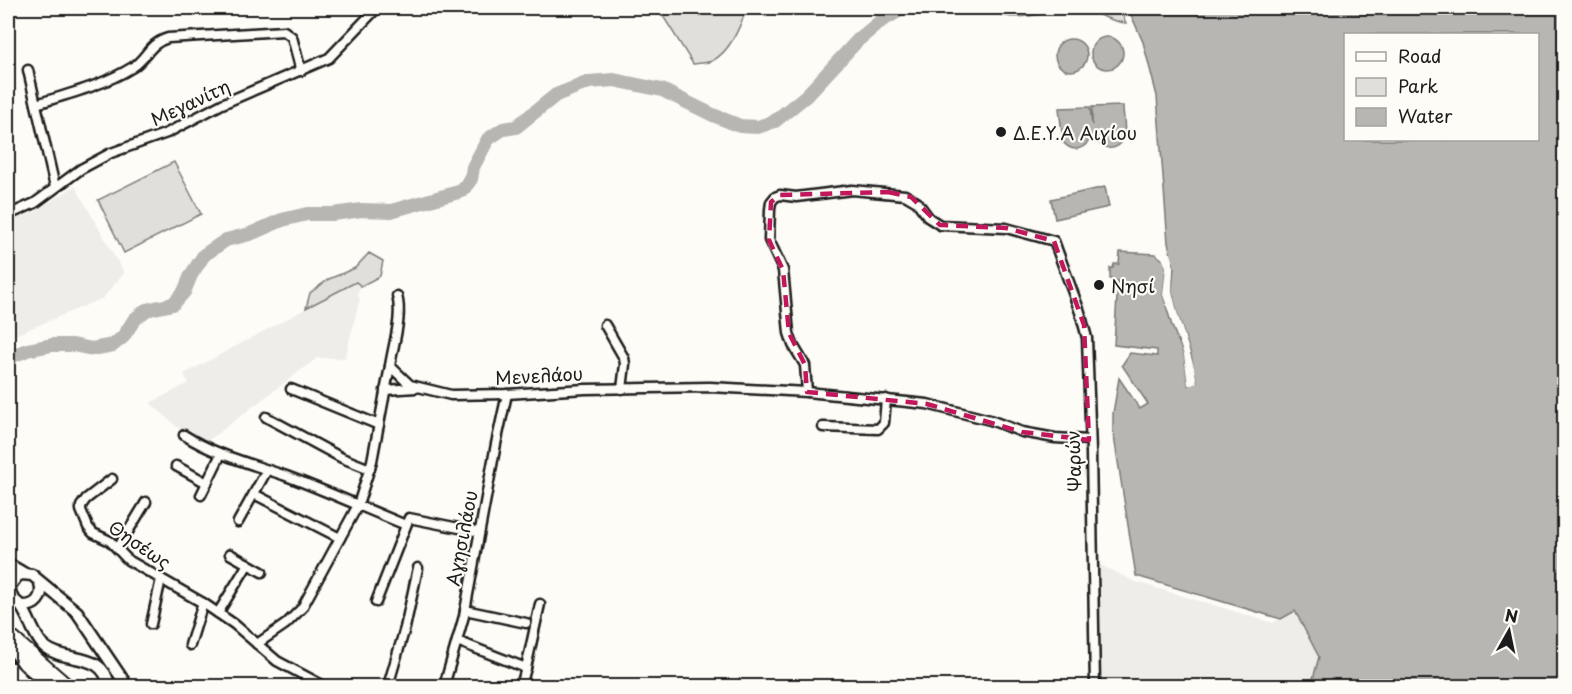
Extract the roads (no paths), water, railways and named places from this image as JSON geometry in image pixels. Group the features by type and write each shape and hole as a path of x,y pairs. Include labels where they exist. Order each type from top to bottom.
{"highway":[{"path":"8,669 25,687"}],"main road":[{"path":"105,684 104,670 98,665 59,653 45,647 40,642 21,606 12,598 8,581 17,576 32,575 77,612 127,687"},
{"path":"34,628 34,613 41,588 40,583"},
{"path":"21,606 28,606 38,600 62,599"},
{"path":"8,634 68,687"},
{"path":"8,642 25,664 52,687"}],"street":[{"name":"Μεγανίτη","path":"8,215 35,202 81,169 111,153 166,133 222,104 333,55 377,8"},
{"path":"36,104 115,76 134,66 157,41 168,38 284,31 292,37 301,70"},
{"path":"28,70 55,187"},
{"name":"Ψαρών","path":"807,392 805,365 789,333 783,270 769,240 770,209 775,197 780,195 796,197 852,190 905,195 917,201 929,218 940,225 1006,228 1054,241 1087,338 1095,687"},
{"path":"318,685 277,661 257,644 300,611 358,505 370,469 399,322 398,296"},
{"path":"605,325 626,364 622,389"},
{"name":"Μενελάου","path":"390,366 403,380 417,388 452,394 710,387 807,392 927,404 990,420 1022,432 1056,438 1089,440"},
{"path":"385,390 417,388"},
{"path":"291,389 379,425"},
{"name":"Αγησιλάου","path":"444,687 465,610 507,394"},
{"path":"824,427 878,429 884,423 886,399"},
{"path":"266,417 342,458 370,469"},
{"path":"184,435 201,446 406,525"},
{"path":"201,495 221,454"},
{"path":"176,466 207,483"},
{"path":"238,522 267,470"},
{"name":"Θησέως","path":"112,479 82,503 81,510 88,527 98,536 111,542 128,560 203,603 257,644"},
{"path":"254,494 340,538"},
{"path":"118,548 146,502"},
{"path":"376,602 409,518 479,532"},
{"path":"230,554 262,572"},
{"path":"8,563 27,574"},
{"path":"218,614 248,564"},
{"path":"388,687 405,628 418,568"},
{"path":"152,624 160,579"},
{"path":"190,645 203,603"},
{"path":"521,687 540,604"},
{"path":"465,610 526,623"},
{"path":"457,641 526,668"}],"water":[{"path":"1128,8 1564,8 1564,686 1311,686 1319,657 1295,611 1281,619 1136,576 1113,430 1113,413 1119,378 1140,409 1148,404 1122,365 1130,353 1157,356 1157,350 1114,345 1118,281 1110,279 1110,268 1113,268 1114,264 1119,264 1120,252 1156,254 1164,261 1166,267 1163,295 1184,355 1188,385 1197,383 1172,291 1174,267 1168,243 1157,96 1143,42"},
{"path":"1107,37 1118,42 1123,53 1118,64 1107,69 1096,64 1091,53 1096,42"},
{"path":"1071,39 1082,44 1087,55 1082,66 1071,71 1060,66 1055,55 1060,44"},
{"path":"1123,106 1125,132 1118,146 1104,147 1099,144 1093,134 1080,148 1071,148 1063,142 1059,108 1090,107 1092,125 1092,107"},
{"path":"1105,187 1109,207 1055,219 1051,199"}],"waterway":[{"path":"8,358 27,350 52,345 73,345 92,349 113,345 123,337 134,320 146,310 173,304 184,292 191,275 204,255 226,240 250,234 282,220 307,214 333,214 362,210 391,211 462,191 471,179 473,167 488,139 503,129 516,127 556,95 589,82 614,80 662,90 740,126 758,127 775,121 807,95 858,40 881,21 904,8"}],"place":[{"name":"Δ.Ε.Υ.Α Αιγίου","path":"1001,132"},
{"name":"Νησί","path":"1099,285"}]}
